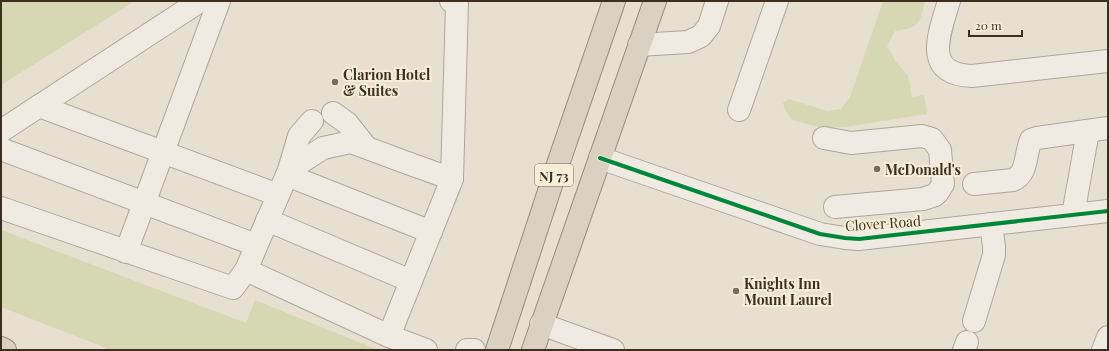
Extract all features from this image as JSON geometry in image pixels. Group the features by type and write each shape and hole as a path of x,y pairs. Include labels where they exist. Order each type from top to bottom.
{"highway":[{"name":"NJ 73","path":"497,350 556,170 614,1"},
{"name":"NJ 73","path":"533,350 655,1"},
{"path":"1,348 5,350"}],"street":[{"path":"1,130 200,1"},
{"path":"126,252 219,1"},
{"path":"389,336 452,178 457,4 451,1"},
{"path":"639,45 688,42 701,36 709,26 717,1"},
{"path":"739,110 777,1"},
{"path":"949,1 938,39 938,47 941,61 952,73 960,76 972,76 1108,61"},
{"path":"39,106 278,195"},
{"path":"333,113 347,123 366,147"},
{"path":"1,208 233,288 246,270 288,172 299,136 312,121"},
{"path":"974,184 1018,178 1023,171 1031,140 1098,129 1073,215"},
{"path":"824,138 858,143 922,136 932,139 940,150 943,184 935,195 923,198 835,207"},
{"path":"288,172 323,148 351,142 452,178"},
{"path":"1,149 256,245"},
{"name":"Clover Road","path":"600,158 820,234 835,237 859,239 1108,211"},
{"path":"288,172 431,232"},
{"path":"267,220 411,281"},
{"path":"974,321 994,254 991,224"},
{"path":"246,270 389,336 426,350"},
{"path":"541,324 613,350"},
{"path":"1103,350 1108,337"},
{"path":"467,350 474,350"}],"green space":[{"path":"1,1 135,1 1,85"},
{"path":"883,1 925,1 922,15 917,24 903,30 895,31 887,46 896,62 908,75 912,97 924,95 927,114 845,127 823,128 792,120 785,110 783,103 789,99 827,111 841,109 850,97"},
{"path":"1,230 246,323 255,300 378,350 111,350 1,307"}],"cycle path":[{"path":"600,158 820,234 845,238 859,239 1108,211"}],"place":[{"name":"Clarion Hotel & Suites","path":"335,82"},
{"name":"McDonald's","path":"877,169"},
{"name":"Knights Inn Mount Laurel","path":"736,291"}]}
